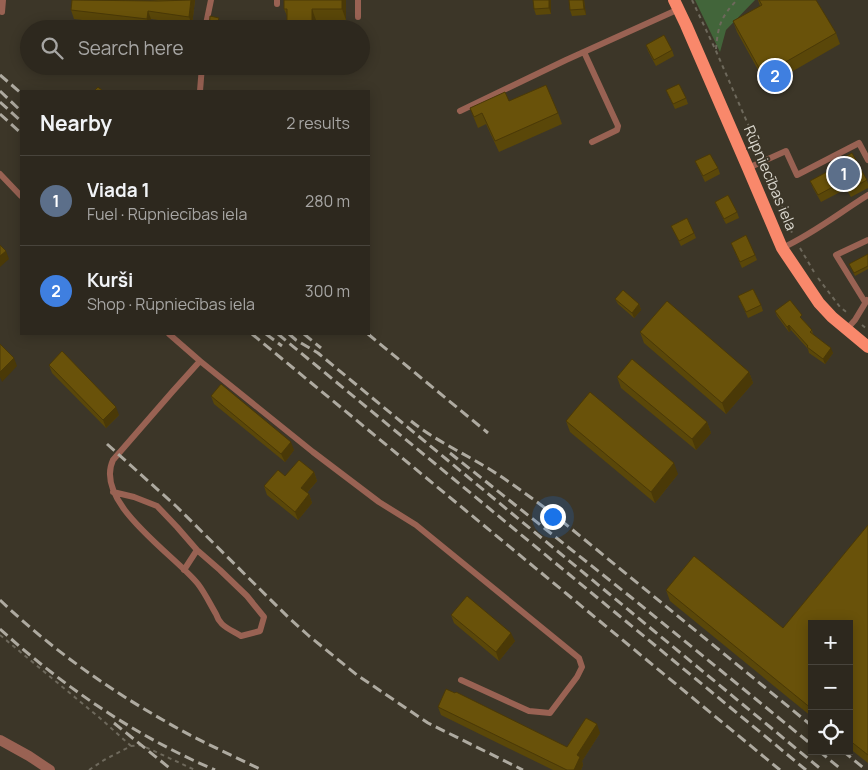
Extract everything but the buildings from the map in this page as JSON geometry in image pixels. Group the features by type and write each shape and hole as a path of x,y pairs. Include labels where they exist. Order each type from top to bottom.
{"main road":[{"name":"Rūpniecības iela","path":"676,5 782,248 819,303 846,330 868,347"}],"street":[{"path":"0,740 50,770"}],"lane":[{"path":"2,12 3,0"},
{"path":"207,20 211,0"},
{"path":"358,0 358,17"},
{"path":"460,111 584,52 676,5"},
{"path":"584,52 618,126 617,130 592,142"},
{"path":"200,90 201,75"},
{"path":"748,168 786,151 797,175 859,143 868,160"},
{"path":"0,174 20,195"},
{"path":"782,248 796,242 868,195"},
{"path":"846,330 855,320 867,300 836,255 868,240"},
{"path":"170,335 313,452 379,502 416,525 579,658 582,667 577,677 550,713 529,711 461,680"},
{"path":"113,492 157,506 197,550 247,596 264,618 260,631 241,636 221,623 198,584 146,535 124,510 113,492 110,467 113,460 200,361"},
{"path":"184,570 197,550"}],"path":[{"path":"692,0 764,161 796,242 817,277 840,307 868,330"},
{"path":"716,51 721,19 737,0"},
{"path":"0,635 131,746"},
{"path":"89,770 131,746 141,745 195,770"}],"green space":[{"path":"695,0 755,0 726,30 720,52"}],"railway":[{"path":"0,75 20,92"},
{"path":"0,91 20,110"},
{"path":"0,102 20,120"},
{"path":"0,114 20,132"},
{"path":"253,335 780,770"},
{"path":"267,335 282,346"},
{"path":"279,335 806,770"},
{"path":"290,335 318,353 822,770"},
{"path":"305,335 321,348"},
{"path":"369,335 488,433"},
{"path":"411,421 438,440 495,472 552,513 808,723"},
{"path":"107,444 177,507 288,617 357,675 428,723 523,770"},
{"path":"450,453 808,742"},
{"path":"0,600 58,650 120,694 187,734 262,770"},
{"path":"0,629 49,671 129,726 185,757 215,770"},
{"path":"114,723 172,770"},
{"path":"824,755 842,770"},
{"path":"848,755 866,770"}],"place":[{"name":"Kurši","path":"775,76"},
{"name":"Viada 1","path":"844,174"}]}
